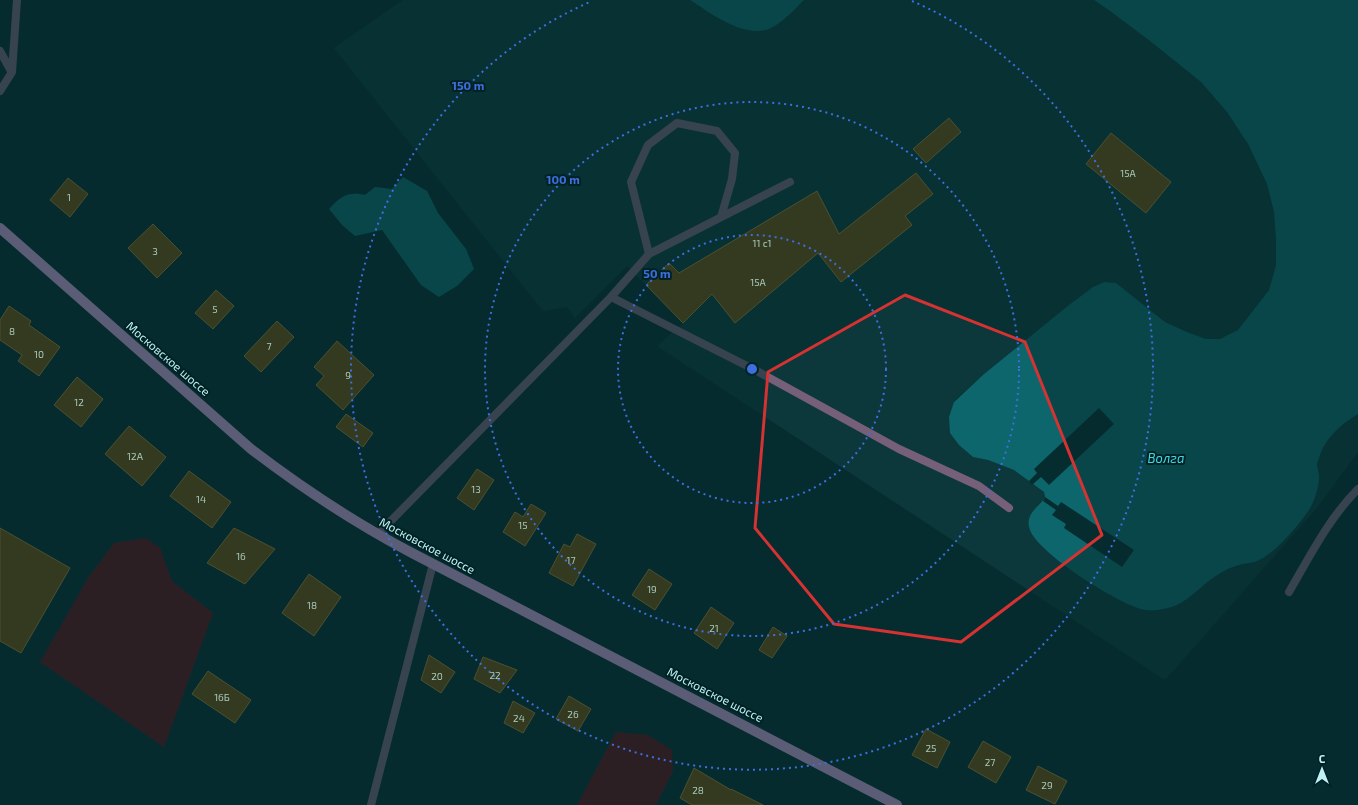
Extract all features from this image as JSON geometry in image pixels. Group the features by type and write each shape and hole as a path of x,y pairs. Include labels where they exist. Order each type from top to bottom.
{"main road":[{"name":"Московское шоссе","path":"0,228 251,449 309,491 378,534 433,564 897,805"}],"lane":[{"path":"0,91 12,72 17,0"},
{"path":"0,50 12,72"},
{"path":"649,254 631,182 648,145 677,123 717,132 735,153 732,178 721,217"},
{"path":"378,534 611,297 649,254 790,182"},
{"path":"611,297 757,372 898,450 979,486 1009,508"},
{"path":"1289,592 1321,536 1344,502 1358,489"},
{"path":"371,805 433,564"}],"highlighted area":[{"path":"905,295 1025,342 1102,535 961,642 834,624 755,528 768,372"}],"shaded area":[{"path":"403,0 690,0 700,7 751,31 770,28 786,18 804,0 1094,0 1150,41 1201,82 1227,112 1248,144 1267,184 1274,212 1276,265 1269,290 1238,330 1220,339 1206,339 1165,322 1116,283 1104,282 1093,287 984,374 954,401 973,457 988,460 1015,470 1044,492 1045,497 1038,505 1178,605 1214,576 1229,567 1256,562 1309,510 1317,492 1319,475 1317,464 1322,449 1331,435 1358,414 1358,452 1316,509 1165,680 657,346 683,323 627,266 575,318 567,307 543,311 334,48"},
{"path":"146,538 160,548 172,581 213,613 164,747 40,662 88,578 114,543"},
{"path":"616,732 648,735 672,750 673,771 657,803 655,805 577,805"}],"water":[{"path":"690,0 804,0 788,16 771,28 761,31 751,31 740,28 718,18"},
{"name":"Волга","path":"1094,0 1358,0 1358,414 1346,422 1326,442 1317,464 1319,480 1313,502 1299,524 1285,540 1262,559 1229,568 1222,572 1211,579 1182,603 1170,608 1157,610 1145,610 1117,599 1080,576 1045,550 1034,537 1029,527 1029,518 1045,497 1044,492 1014,470 988,460 973,457 959,445 950,433 949,417 954,402 984,374 1069,305 1093,287 1104,282 1116,283 1165,322 1206,339 1220,339 1238,330 1269,290 1276,265 1274,212 1267,184 1248,144 1227,112 1201,82 1150,41"},
{"path":"403,177 427,191 438,213 466,249 474,269 457,286 439,297 421,285 382,230 355,236 342,225 329,209 341,198 349,194 365,195 375,187 392,189"}],"pier":[{"path":"1099,408 1114,424 1049,485 1041,477 1032,485 1029,481 1037,473 1034,469"},
{"path":"1045,497 1058,506 1061,502 1134,550 1122,567 1064,528 1066,524 1052,515 1056,510 1043,501"}],"building":[{"path":"949,118 961,132 926,163 913,149"},
{"path":"1111,133 1171,182 1146,213 1086,164"},
{"path":"916,173 933,194 905,216 912,225 841,282 818,253 735,323 712,294 683,323 646,285 669,263 679,273 817,191 839,234"},
{"path":"68,178 88,194 70,217 50,200"},
{"path":"153,224 182,253 157,278 128,248"},
{"path":"216,290 234,306 213,329 195,313"},
{"path":"9,306 31,321 29,325 60,347 39,376 18,361 22,355 0,340 0,320"},
{"path":"277,321 294,337 261,372 244,356"},
{"path":"337,341 374,375 343,410 316,385 324,376 314,367"},
{"path":"77,377 103,399 81,427 54,405"},
{"path":"346,414 373,433 363,447 336,427"},
{"path":"129,426 166,457 142,486 105,454"},
{"path":"477,469 494,480 474,510 457,498"},
{"path":"189,471 231,502 212,528 170,496"},
{"path":"531,504 546,513 525,546 503,532 515,512 523,517"},
{"path":"0,528 70,568 21,653 0,641"},
{"path":"234,528 275,549 245,584 207,563"},
{"path":"577,534 596,544 573,586 549,573 564,544 570,547"},
{"path":"649,569 672,584 655,610 632,595"},
{"path":"309,574 341,597 314,636 282,613"},
{"path":"711,607 734,623 717,649 694,633"},
{"path":"773,627 787,636 772,658 759,650"},
{"path":"429,655 455,672 441,693 421,680"},
{"path":"483,657 517,670 500,693 474,679"},
{"path":"208,671 251,700 235,723 192,694"},
{"path":"569,696 591,709 578,731 556,719"},
{"path":"513,701 535,713 523,733 504,723"},
{"path":"926,729 950,742 937,768 912,755"},
{"path":"983,741 1011,757 996,783 968,767"},
{"path":"1038,766 1067,781 1055,804 1026,790"},
{"path":"694,768 731,790 763,805 692,805 680,798"}]}
